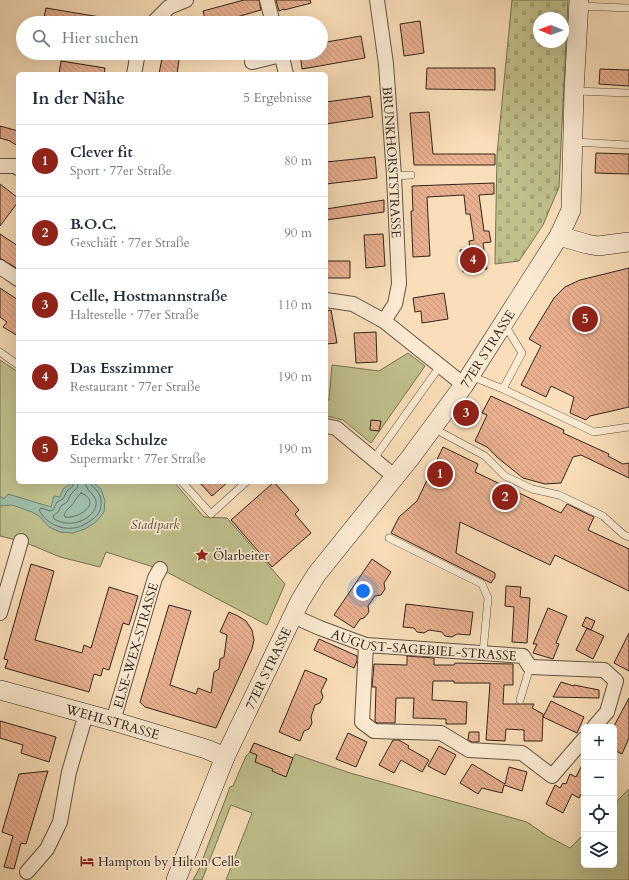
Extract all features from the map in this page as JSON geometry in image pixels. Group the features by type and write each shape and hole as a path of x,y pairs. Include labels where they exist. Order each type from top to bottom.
{"street":[{"path":"160,16 169,7 186,0"},
{"path":"267,0 271,16"},
{"name":"BRUNKHORSTSTRASSE","path":"377,0 386,64 394,176 399,284 395,304 384,321"},
{"name":"77ER STRASSE","path":"176,880 225,757 300,601 316,576 433,428 467,380 560,236 571,210 574,142 574,91 579,3"},
{"path":"134,72 137,60"},
{"path":"252,62 259,60"},
{"path":"282,60 286,72"},
{"path":"0,166 16,167"},
{"path":"560,236 598,246 629,242"},
{"path":"0,266 16,278"},
{"path":"328,300 353,304 384,321 440,366 467,380"},
{"path":"328,426 336,428 395,477"},
{"path":"0,613 20,541"},
{"name":"ELSE-WEX-STRASSE","path":"113,721 155,578 160,569"},
{"name":"AUGUST-SAGEBIEL-STRASSE","path":"293,616 366,645 523,656 530,668 604,670 616,681 607,712 597,724"},
{"path":"366,645 362,722 374,731 441,733 469,750 522,753 552,776 581,742"},
{"name":"WEHLSTRASSE","path":"0,690 113,721 206,749 225,757"},
{"path":"27,872 47,849 60,822 69,772 86,714"}],"lane":[{"path":"579,3 629,8"},
{"path":"574,91 629,93"},
{"path":"574,142 629,145"},
{"path":"394,176 411,176"},
{"path":"503,389 522,353 504,324"},
{"path":"0,352 16,364"},
{"path":"374,460 440,366"},
{"path":"467,380 503,389 594,432 629,427"},
{"path":"433,428 485,456 505,476 532,489 559,495 602,516 624,535 629,537"},
{"path":"184,484 211,514 244,484"},
{"path":"389,538 482,584 488,598 483,653"},
{"path":"520,700 530,668"}],"green space":[{"path":"512,0 568,0 567,12 533,12 533,48 566,48 559,187 543,225 519,261 495,264 497,154"},
{"path":"408,353 425,366 371,443 343,420 328,416 328,400 332,365 379,371"},
{"name":"Stadtpark","path":"0,360 16,371 16,484 176,484 204,517 227,518 285,584 267,625 163,570 106,552 100,567 60,557 24,542 0,536"},
{"path":"254,743 293,758 295,754 350,773 527,822 547,836 570,848 581,837 581,868 617,868 617,801 629,789 629,880 226,880 252,813 231,805 202,880 193,880 199,869 230,787 233,786 246,756 250,752"}],"water":[{"path":"70,484 95,484 101,489 105,501 104,512 96,522 85,529 73,533 60,532 49,527 39,516 32,512 12,505 0,506 0,496 4,499 8,494 51,507 54,496 60,497 63,489"}],"building":[{"path":"244,0 259,0 261,10 240,16 204,16 203,11"},
{"path":"276,0 310,0 311,3 279,11"},
{"path":"46,8 94,16 44,16"},
{"path":"420,21 424,53 404,56 400,24"},
{"path":"361,36 365,58 302,69 301,60 328,60 328,42"},
{"path":"162,60 179,60 177,72 159,72"},
{"path":"61,61 105,68 104,72 59,72"},
{"path":"427,68 495,68 495,90 426,89"},
{"path":"600,69 629,70 629,86 599,84"},
{"path":"370,96 373,117 328,124 328,102"},
{"path":"429,112 433,154 495,154 495,165 414,165 410,113"},
{"path":"0,126 16,130 16,145 0,138"},
{"path":"596,153 629,154 629,174 595,173"},
{"path":"375,157 377,178 328,184 328,162"},
{"path":"494,183 494,194 479,195 484,231 489,231 491,242 483,243 487,269 463,272 460,250 470,249 469,241 474,240 470,214 466,214 464,195 427,197 430,256 413,257 411,211 413,211 412,186"},
{"path":"0,184 16,196 16,205 0,226"},
{"path":"384,200 384,212 328,220 328,209"},
{"path":"0,234 16,245 16,268 0,258"},
{"path":"383,234 385,266 366,268 364,235"},
{"path":"328,261 350,261 350,278 328,278"},
{"path":"629,268 629,407 590,416 586,420 570,413 574,397 551,386 546,397 521,385 541,346 529,339 554,298 565,287 580,280"},
{"path":"0,288 16,299 16,335 3,327 7,322 0,317"},
{"path":"444,293 448,319 422,323 421,311 415,312 413,298"},
{"path":"331,310 337,343 328,344 328,311"},
{"path":"376,332 377,362 356,363 354,333"},
{"path":"491,396 564,430 563,433 609,454 608,456 623,464 629,463 629,478 581,455 573,457 561,483 545,484 523,478 487,447 475,441 487,415 482,413"},
{"path":"371,420 381,421 379,431 370,430"},
{"path":"443,447 478,464 475,472 561,513 567,504 594,517 588,530 629,549 629,591 555,555 550,565 460,522 456,553 495,573 495,577 491,583 391,533 399,517 417,501"},
{"path":"201,484 226,484 212,496"},
{"path":"272,484 276,484 299,510 295,514 311,533 272,567 231,520"},
{"path":"372,559 391,572 384,583 385,589 381,595 375,596 368,606 369,612 364,618 360,619 354,628 334,615"},
{"path":"31,564 54,571 35,640 82,653 84,645 91,648 109,587 138,596 129,625 123,623 109,670 103,668 101,676 94,674 89,692 5,668 8,660 4,659"},
{"path":"506,586 521,587 520,597 530,598 527,643 512,642 514,607 505,606"},
{"path":"406,604 473,612 470,635 457,634 452,637 445,636 442,632 429,630 424,633 417,632 414,628 403,627"},
{"path":"169,605 191,611 170,685 196,694 198,688 211,693 214,672 219,669 220,659 224,657 227,635 220,632 229,612 246,621 252,630 254,640 252,649 216,728 145,707 140,702"},
{"path":"548,608 567,616 556,643 559,644 553,659 533,653 537,644 533,644"},
{"path":"586,617 595,621 591,630 582,626"},
{"path":"587,628 604,636 593,659 576,650"},
{"path":"629,633 629,671 614,663"},
{"path":"319,639 357,656 357,661 354,668 314,650"},
{"path":"407,656 434,658 434,665 454,665 455,663 513,664 513,685 504,685 503,704 534,704 532,708 543,714 542,741 524,741 524,730 506,729 505,741 486,740 490,683 454,683 454,681 433,681 432,700 467,702 466,724 446,724 446,719 413,718 414,698 396,698 395,723 377,723 375,721 376,687 372,687 374,664 407,665"},
{"path":"305,670 327,679 321,691 323,697 320,703 315,705 311,717 312,723 309,729 304,731 300,741 279,732"},
{"path":"561,682 574,686 599,690 599,698 553,697"},
{"path":"629,698 629,738 622,754 617,752 617,724 615,724"},
{"path":"551,701 584,717 577,733 543,717"},
{"path":"0,721 56,737 49,762 21,753 23,745 0,738"},
{"path":"469,732 479,732 479,742 472,742 468,740"},
{"path":"348,733 367,742 356,767 336,759"},
{"path":"393,740 399,740 409,746 408,748 429,760 422,772 401,760 394,773 379,765"},
{"path":"254,743 293,758 286,777 272,771 273,769 255,762 257,755 250,752"},
{"path":"439,746 456,755 445,775 428,766"},
{"path":"472,764 505,784 509,767 527,772 522,791 504,785 502,793 482,788 478,794 460,783"},
{"path":"581,767 581,794 579,798 572,794 563,813 546,804 555,785 560,788 563,783 566,784 570,774 576,777"},
{"path":"48,771 26,844 21,843 14,869 4,867 13,836 2,832 19,774"}],"place":[{"name":"Das Esszimmer","path":"473,260"},
{"name":"Edeka Schulze","path":"585,319"},
{"name":"Celle, Hostmannstraße","path":"466,413"},
{"name":"Clever fit","path":"440,474"},
{"name":"B.O.C.","path":"505,497"},
{"name":"Ölarbeiter","path":"202,555"},
{"name":"Hampton by Hilton Celle","path":"87,861"}]}
